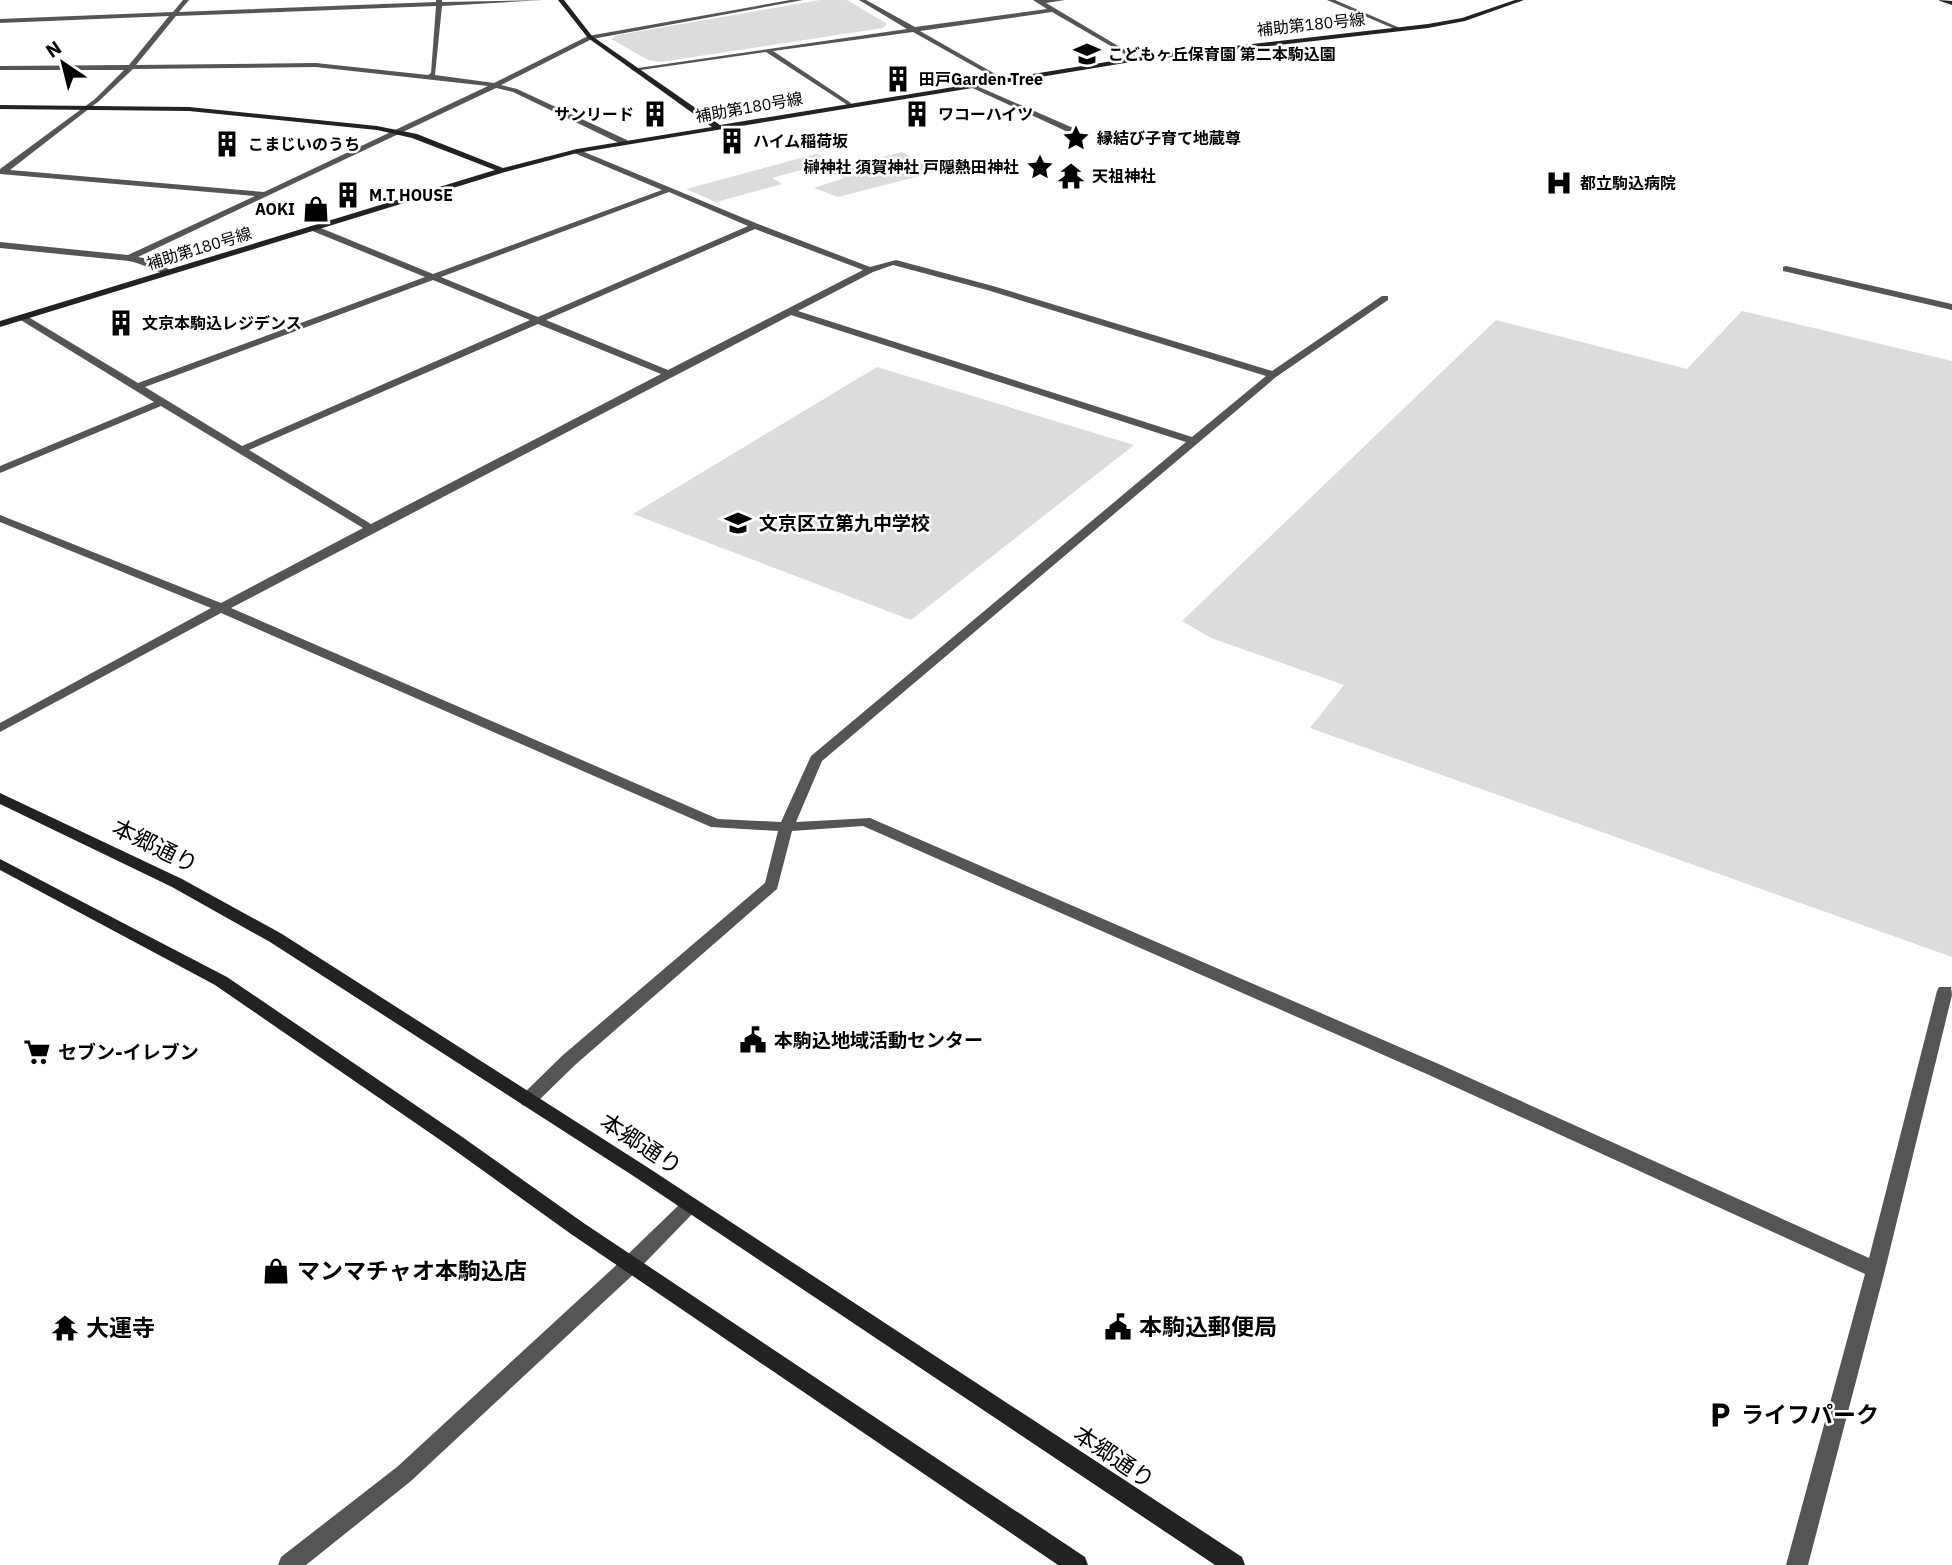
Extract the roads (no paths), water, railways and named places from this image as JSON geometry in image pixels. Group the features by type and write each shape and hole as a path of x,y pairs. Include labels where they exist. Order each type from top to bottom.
{"street":[{"path":"1,172 88,108 131,67 186,0"},
{"path":"0,21 540,0"},
{"path":"561,0 590,37 717,127"},
{"path":"129,258 494,86 590,37 800,0"},
{"path":"862,0 1002,80"},
{"path":"1038,1 1062,0"},
{"path":"1329,0 1397,29"},
{"name":"補助第180号線","path":"0,324 502,170 577,151 849,104 1137,59 1462,20 1521,0"},
{"path":"1942,0 1952,3"},
{"path":"1038,1 1137,59"},
{"path":"430,77 434,74 439,3"},
{"path":"634,69 1052,10"},
{"path":"767,50 849,104"},
{"path":"0,68 316,65 430,77 515,90 624,142"},
{"path":"970,85 1084,136"},
{"path":"0,107 188,109 398,132 502,170"},
{"path":"577,151 755,226 870,270"},
{"path":"1,172 265,194"},
{"path":"136,387 668,190"},
{"path":"241,450 755,226"},
{"path":"313,228 669,374"},
{"path":"0,245 129,258 146,261 167,272"},
{"path":"0,728 219,607 370,528 789,311 870,270 893,262 1003,292 1273,375"},
{"path":"1786,269 1952,307"},
{"path":"528,1100 579,1051 772,885 786,827 816,759 1273,375 1385,298"},
{"path":"789,311 1193,441"},
{"path":"22,317 370,528"},
{"path":"0,470 162,402"},
{"path":"0,518 219,607 716,824 786,827 865,821 1409,1058 1876,1270"},
{"name":"本郷通り","path":"0,798 177,883 276,938 690,1205 1234,1565"},
{"path":"0,864 221,981 630,1265 1077,1565"},
{"path":"1797,1565 1876,1270 1945,992"},
{"path":"289,1565 404,1474 630,1265 690,1205"}],"place":[{"name":"こどもヶ丘保育園 第二本駒込園","path":"1087,54"},
{"name":"田戸Garden Tree","path":"898,79"},
{"name":"サンリード","path":"655,114"},
{"name":"ワコーハイツ","path":"917,114"},
{"name":"縁結び子育て地蔵尊","path":"1076,138"},
{"name":"ハイム稲荷坂","path":"732,141"},
{"name":"こまじいのうち","path":"227,144"},
{"name":"榊神社 須賀神社 戸隠熱田神社","path":"1040,167"},
{"name":"天祖神社","path":"1071,176"},
{"name":"都立駒込病院","path":"1559,183"},
{"name":"M.T HOUSE","path":"348,195"},
{"name":"AOKI","path":"316,209"},
{"name":"文京本駒込レジデンス","path":"121,323"},
{"name":"文京区立第九中学校","path":"738,523"},
{"name":"本駒込地域活動センター","path":"753,1040"},
{"name":"セブン-イレブン","path":"37,1052"},
{"name":"マンマチャオ本駒込店","path":"276,1271"},
{"name":"本駒込郵便局","path":"1118,1327"},
{"name":"大運寺","path":"65,1328"},
{"name":"ライフパーク","path":"1720,1415"}]}
